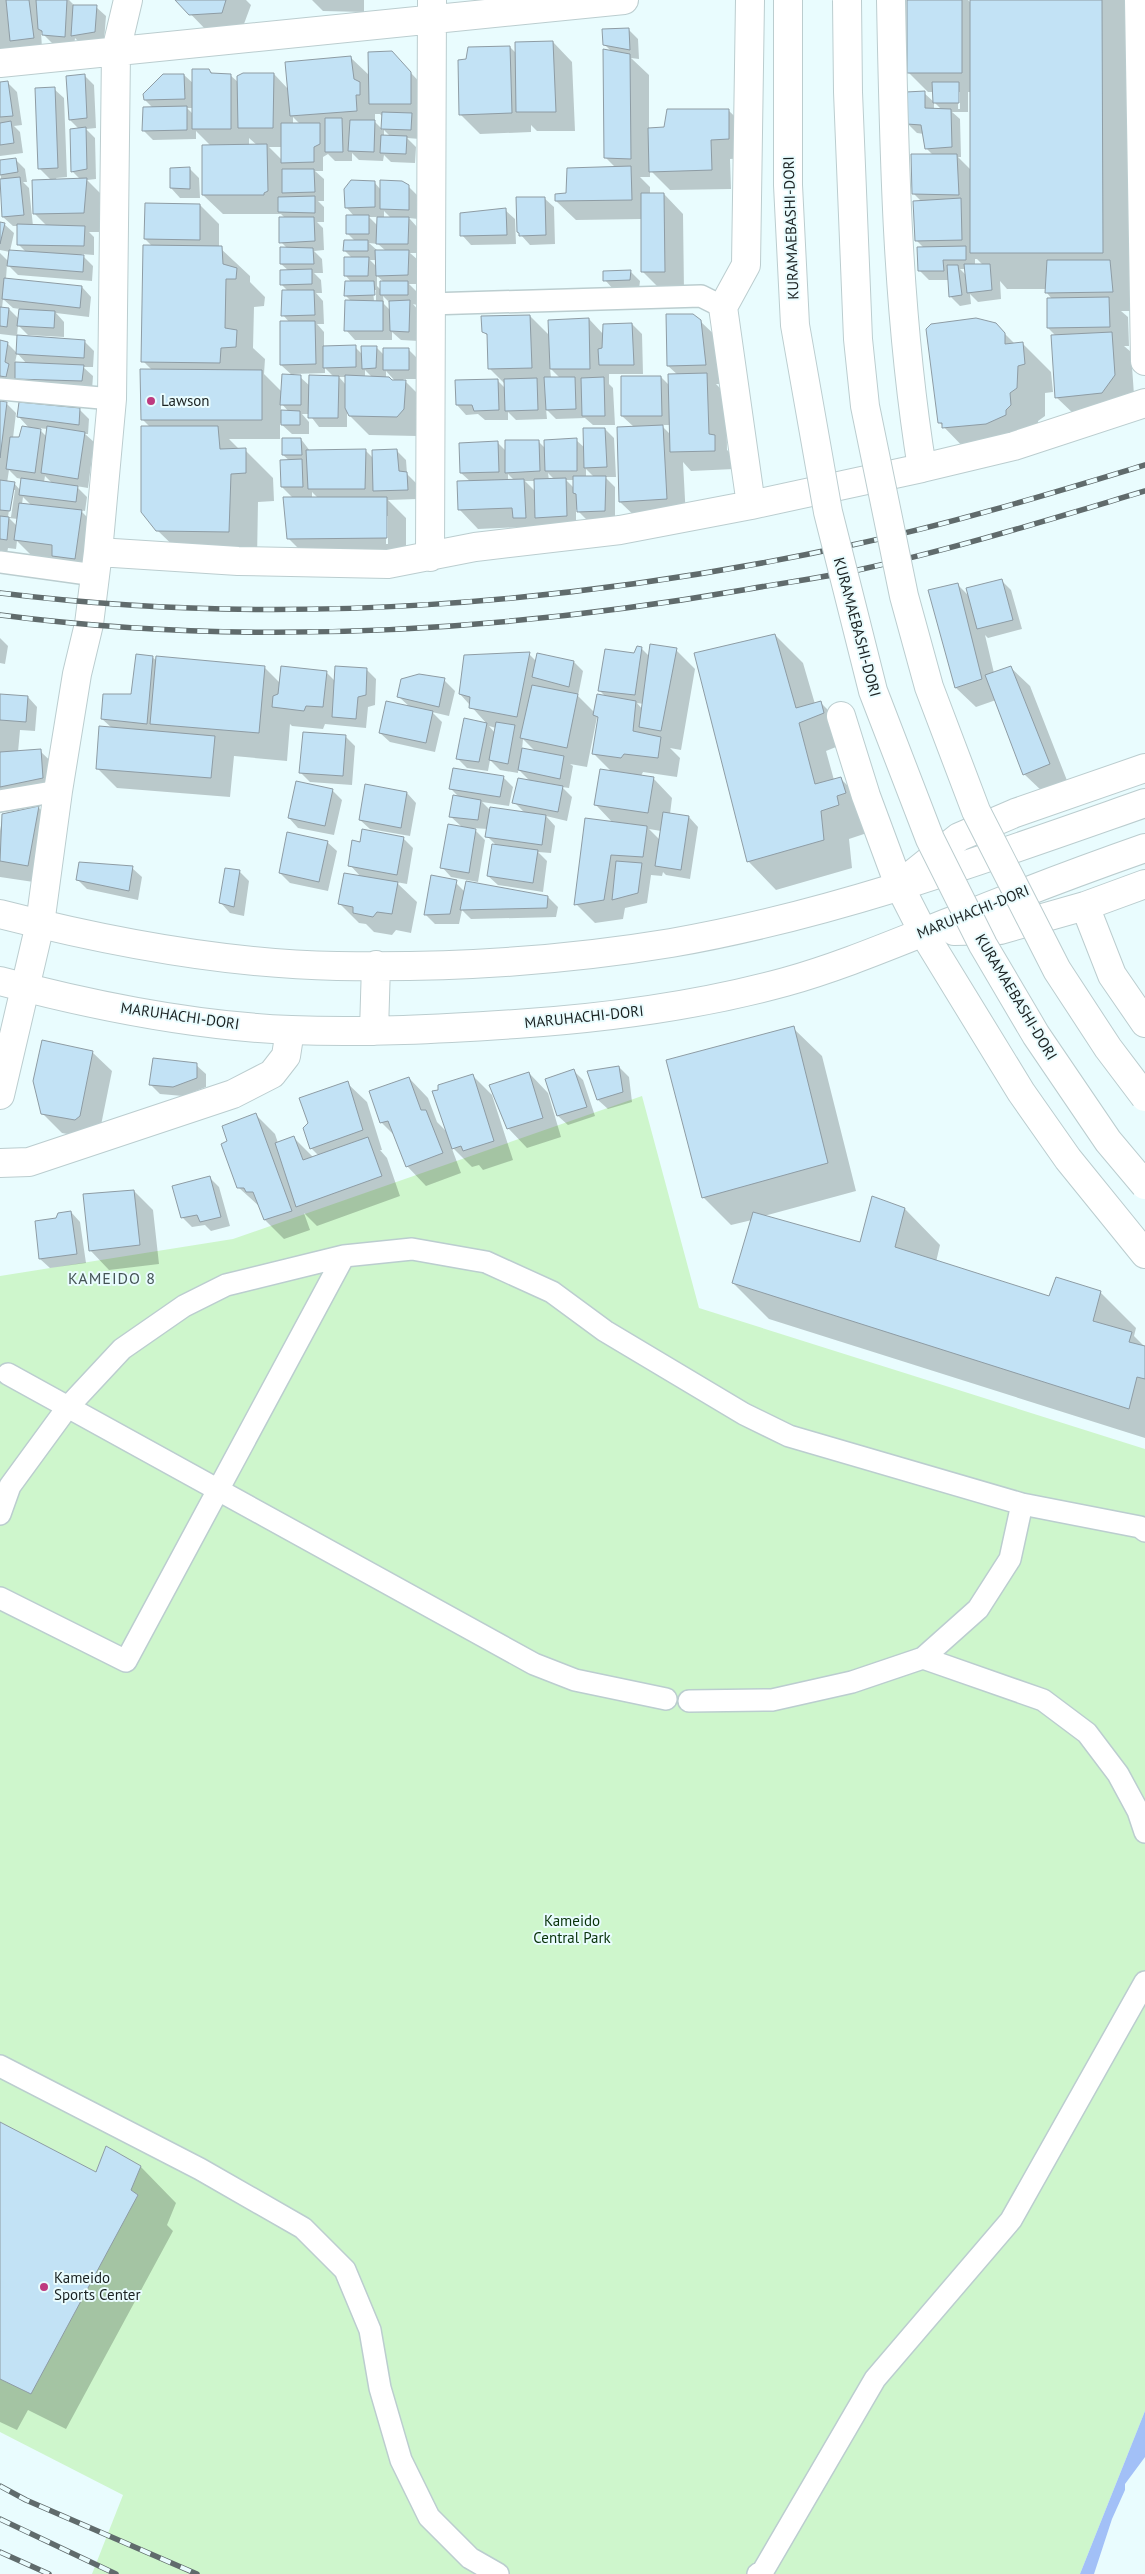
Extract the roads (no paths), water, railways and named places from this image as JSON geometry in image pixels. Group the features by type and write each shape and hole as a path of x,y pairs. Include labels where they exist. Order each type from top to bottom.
{"street":[{"path":"0,1095 12,984 40,924 58,791 77,674 89,624 97,563 112,399 116,51 128,0"},
{"path":"750,0 746,265 723,307 751,505"},
{"name":"KURAMAEBASHI-DORI","path":"788,0 788,185 796,325 828,512 873,691 930,839 983,945 1036,1035 1108,1141 1145,1185"},
{"path":"847,0 848,92 858,339 865,406 904,596 929,687 952,752 980,819 1058,970 1108,1048 1145,1097"},
{"path":"890,0 899,266 915,426 922,468"},
{"path":"1139,0 1145,361"},
{"path":"0,63 116,51 432,10 611,1"},
{"path":"430,557 429,304 432,10"},
{"path":"97,563 238,561 388,564 475,547 620,530 751,505 1014,446 1145,403"},
{"path":"841,716 866,796 899,885 923,932 1021,1092 1068,1159 1145,1254"},
{"path":"899,885 959,837 1015,813 1145,768"},
{"path":"0,914 136,944 255,960 336,966 462,964 608,952 673,942 803,912 899,885 1145,803"},
{"name":"MARUHACHI-DORI","path":"12,984 139,1012 290,1030 374,1032 464,1028 593,1018 711,1000 786,982 841,964 1056,879 1145,848"},
{"path":"923,932 1000,930 1085,906 1145,884"},
{"path":"1085,906 1112,974 1145,1023"},
{"path":"374,1032 376,965"},
{"path":"0,1164 29,1162 233,1094 272,1074 286,1056 290,1030"}],"lane":[{"path":"429,304 701,296 723,307"},
{"path":"0,389 112,399"},
{"path":"0,562 97,563"},
{"path":"0,801 58,791"},
{"path":"0,1514 10,1486 67,1408 122,1349 184,1306 226,1284 344,1256 412,1249 486,1262 552,1292 605,1332 744,1414 789,1436 1022,1504 1140,1527 1145,1531"},
{"path":"0,1598 126,1661 344,1256"},
{"path":"8,1374 67,1408 218,1488 534,1664 575,1680 666,1699"},
{"path":"689,1701 772,1700 852,1682 923,1658 978,1609 1010,1559 1022,1504"},
{"path":"923,1658 1043,1700 1087,1733 1118,1774 1138,1811 1145,1832"},
{"path":"761,2573 875,2379 1011,2220 1145,1982"},
{"path":"0,2053 9,2071 200,2169 303,2228 345,2270 370,2330 380,2388 401,2460 429,2517 470,2558 498,2574"}],"water":[{"path":"1145,2411 1145,2457 1125,2484 1125,2490 1112,2519 1094,2574 1080,2574"}],"railway":[{"path":"0,593 106,603 213,609 321,609 428,605 535,596 641,583 747,566 852,545 963,518 1145,465"},
{"path":"0,615 93,625 279,632 373,630 466,625 559,616 651,604 858,570 967,543 1145,491"},
{"path":"0,2486 26,2500 197,2574"},
{"path":"0,2519 116,2574"},
{"path":"0,2552 49,2574"}],"place":[{"name":"Lawson","path":"151,401"},
{"name":"Kameido Sports Center","path":"44,2287"}],"district":[{"name":"KAMEIDO 8","path":"112,1278"}],"park label":[{"name":"Kameido Central Park","path":"572,1930"}]}
